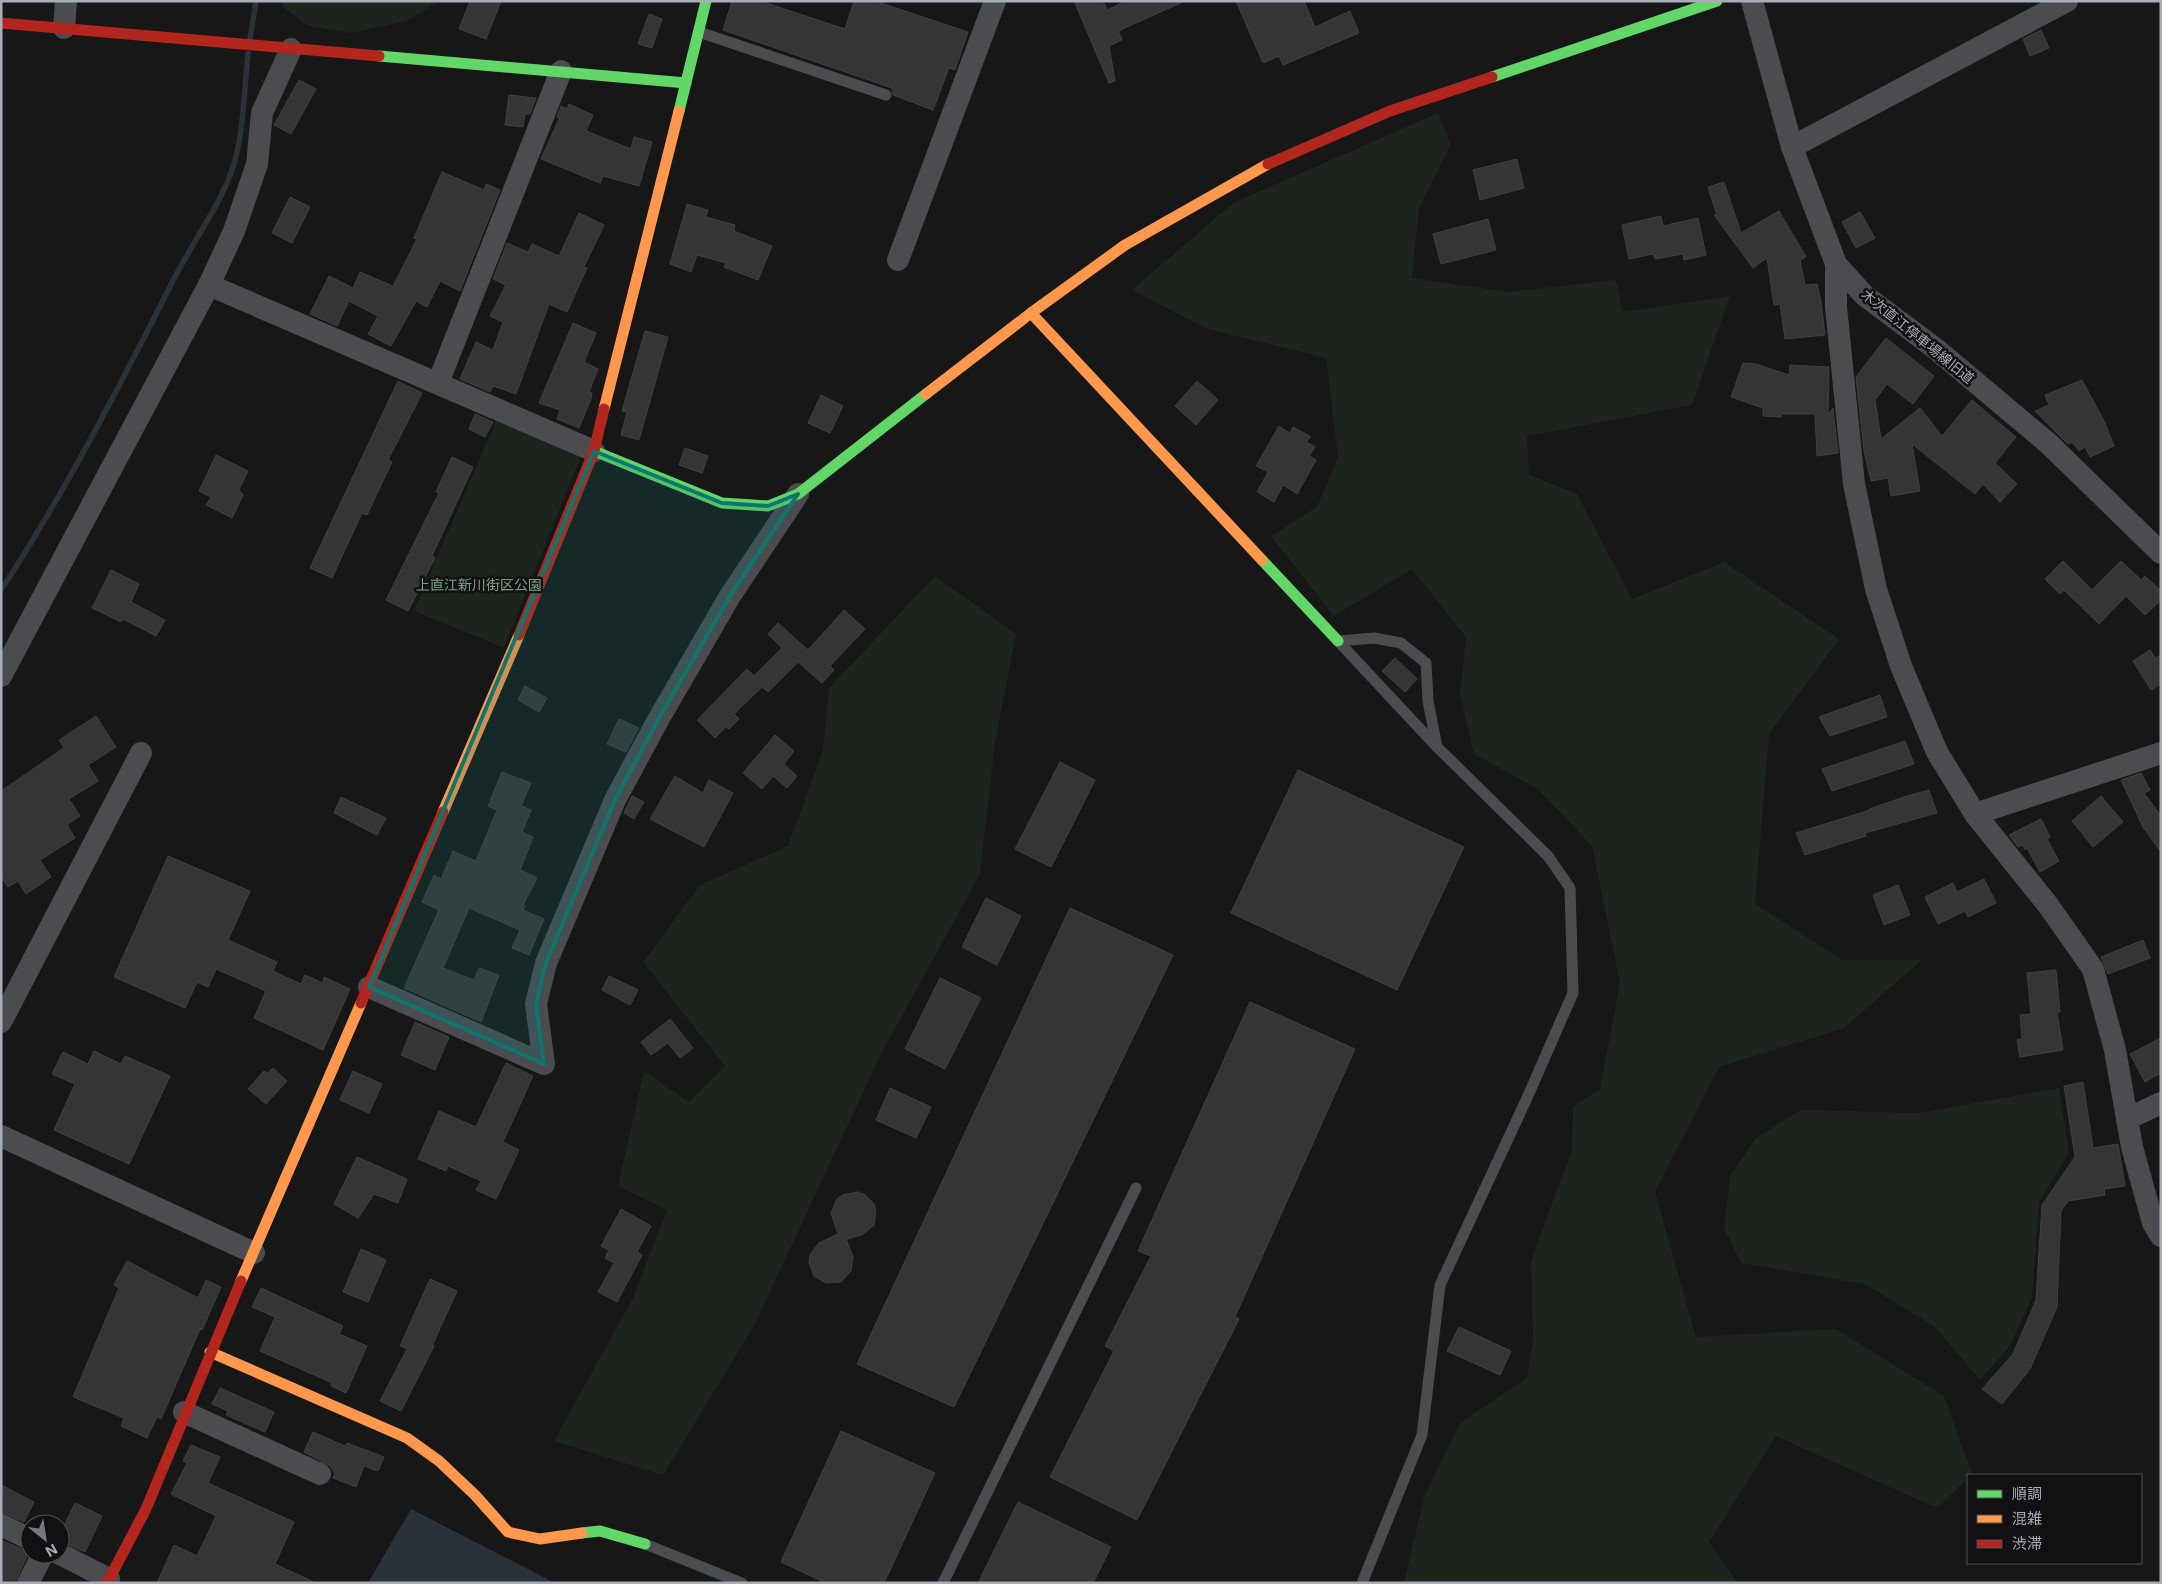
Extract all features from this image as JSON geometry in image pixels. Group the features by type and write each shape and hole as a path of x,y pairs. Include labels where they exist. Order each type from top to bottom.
{"street":[{"path":"64,28 66,1"},
{"path":"70,1560 108,1581 146,1509 184,1412 515,646 594,451 706,1"},
{"path":"898,260 995,1"},
{"path":"209,285 594,451 722,503 768,506 798,494 1031,313 1124,245 1259,168 1390,111 1717,1"},
{"name":"木次直江停車場線旧道","path":"1752,1 1792,147 1836,264 1864,295 1936,350 2049,444 2161,553"},
{"path":"1792,147 2068,1"},
{"path":"1,23 686,83"},
{"path":"1,676 209,285 234,231 257,164 262,113 291,49"},
{"path":"438,383 561,71"},
{"path":"1836,264 1836,307 1854,484 1876,589 1901,666 1937,752 1975,814 2048,905 2093,969 2115,1050 2126,1119 2153,1223 2161,1236"},
{"path":"1031,313 1338,641"},
{"path":"369,987 544,1064 536,1004 546,963 615,800 658,720 730,596 798,494"},
{"path":"1975,814 2161,753"},
{"path":"1,1022 141,754"},
{"path":"2126,1119 2161,1103"},
{"path":"1,1136 254,1253"},
{"path":"210,1352 407,1438 439,1461 475,1495 508,1532 540,1540 600,1531 646,1544"},
{"path":"184,1412 320,1474"},
{"path":"1,1525 20,1534"},
{"path":"28,1583 37,1564"}],"lane":[{"path":"699,32 886,95"},
{"path":"1338,641 1374,638 1402,643 1426,663 1428,701 1437,747"},
{"path":"1338,641 1437,747 1548,856 1570,888 1573,993 1527,1098 1440,1285 1422,1435 1362,1583"},
{"path":"943,1583 1136,1188"},
{"path":"646,1544 742,1583"}],"highlighted area":[{"path":"594,451 722,503 768,506 798,494 730,596 658,720 615,800 546,963 536,1004 544,1064 369,987"}],"green space":[{"path":"283,1 440,1 406,21 351,33 308,26 282,6"},
{"path":"1438,113 1451,144 1419,208 1412,278 1508,292 1616,280 1623,312 1730,296 1692,405 1527,436 1529,475 1577,494 1632,599 1724,562 1839,639 1769,734 1755,904 1842,960 1922,960 1844,1028 1719,1067 1655,1192 1696,1337 1836,1329 1944,1396 1972,1474 1967,1474 1967,1479 1937,1508 1776,1436 1709,1542 1738,1583 1404,1583 1424,1497 1460,1423 1527,1378 1533,1339 1531,1261 1572,1149 1573,1107 1600,1089 1620,983 1592,846 1538,789 1474,754 1460,694 1466,637 1412,569 1334,616 1271,536 1317,507 1338,457 1326,358 1207,329 1132,290 1233,203"},
{"name":"上直江新川街区公園","path":"496,421 581,456 504,648 414,611"},
{"path":"935,576 1016,634 995,742 980,874 881,1054 754,1326 663,1475 554,1441 633,1298 667,1210 618,1186 644,1071 689,1102 725,1066 643,962 700,885 788,846 823,750 829,688"},
{"path":"2059,1088 2069,1153 2039,1202 2032,1297 2010,1346 1980,1380 1935,1327 1865,1284 1741,1263 1724,1228 1730,1176 1756,1138 1801,1110 1919,1113"}],"shaded area":[{"path":"411,1509 555,1583 368,1583"}],"building":[{"path":"470,1 501,1 486,39 459,29"},
{"path":"732,1 760,1 845,29 854,1 875,1 968,32 955,70 949,68 933,110 893,95 892,88 723,30"},
{"path":"1074,1 1103,1 1107,10 1126,1 1185,1 1118,31 1122,40 1109,46 1115,81 1109,83"},
{"path":"1236,1 1304,1 1315,27 1350,11 1359,33 1283,65 1279,56 1263,63"},
{"path":"649,14 662,19 652,48 638,44"},
{"path":"2041,30 2049,48 2030,56 2023,39"},
{"path":"299,80 316,89 291,134 274,125"},
{"path":"509,95 536,98 530,114 525,114 523,127 505,125"},
{"path":"569,104 593,115 586,131 631,149 634,137 652,142 639,186 603,176 600,183 541,159 560,117 557,117 561,106 567,109"},
{"path":"1517,159 1524,188 1480,200 1473,170"},
{"path":"442,172 484,190 486,184 500,190 460,291 440,281 427,307 416,301 391,346 368,334 378,316 349,301 337,326 310,314 329,276 353,288 360,272 393,286 417,239 414,238"},
{"path":"1724,182 1741,233 1779,211 1806,257 1800,260 1805,285 1817,284 1825,335 1785,339 1780,304 1774,305 1767,258 1753,268 1714,215 1717,215 1708,187"},
{"path":"290,197 310,207 292,243 272,233"},
{"path":"687,204 708,210 706,217 735,225 734,231 772,246 758,280 724,267 726,263 697,255 691,272 670,264"},
{"path":"1860,212 1875,238 1856,248 1842,222"},
{"path":"579,213 604,225 584,267 587,268 567,312 549,304 516,394 493,386 490,392 460,379 476,342 493,350 503,322 490,316 506,285 493,279 507,243 528,252 532,244 559,256"},
{"path":"1661,216 1663,226 1698,218 1706,255 1684,260 1683,254 1655,259 1653,254 1629,259 1622,225"},
{"path":"1488,219 1496,250 1441,264 1433,234"},
{"path":"573,323 596,333 584,362 598,369 589,392 592,393 591,399 579,428 557,419 560,410 539,403"},
{"path":"645,331 668,337 639,440 621,435 627,412 622,411"},
{"path":"1886,338 1934,376 1913,404 1887,384 1875,400 1881,439 1920,408 1942,436 1972,400 2016,437 1995,463 2017,484 2000,502 1983,484 1975,494 1912,444 1920,491 1891,496 1888,478 1871,481 1864,451 1856,377"},
{"path":"1743,363 1756,364 1789,375 1790,365 1829,367 1828,415 1833,408 1838,453 1817,456 1815,414 1782,414 1781,417 1763,416 1763,408 1731,397"},
{"path":"2082,380 2105,423 2114,446 2090,457 2085,447 2079,451 2072,442 2068,444 2035,411 2049,405 2045,395"},
{"path":"398,381 422,393 388,460 392,462 367,515 362,513 332,578 310,568"},
{"path":"1197,381 1218,400 1196,425 1175,406"},
{"path":"821,395 843,406 830,433 808,423"},
{"path":"475,414 493,422 485,437 469,429"},
{"path":"1279,426 1290,433 1293,427 1311,437 1306,442 1315,447 1309,456 1316,460 1297,494 1283,485 1274,502 1257,492 1268,472 1256,466"},
{"path":"685,448 708,456 702,473 679,465"},
{"path":"216,455 248,471 239,490 243,495 232,518 206,505 211,497 199,491"},
{"path":"452,457 473,467 432,556 435,558 408,611 386,600 439,493 436,492"},
{"path":"2063,561 2092,590 2121,561 2141,580 2145,576 2161,591 2161,600 2145,615 2126,596 2099,624 2064,590 2060,594 2045,579"},
{"path":"111,570 139,584 131,602 165,620 156,636 123,619 121,622 92,608"},
{"path":"844,610 865,629 830,666 834,670 822,683 798,662 768,692 762,687 734,714 739,719 729,729 726,727 715,738 697,720 747,669 754,676 782,648 768,634 778,623 808,650"},
{"path":"2150,650 2155,658 2161,655 2161,684 2151,690 2133,661"},
{"path":"1395,658 1417,679 1405,692 1382,671"},
{"path":"525,686 547,698 539,712 518,700"},
{"path":"1880,695 1887,717 1830,736 1819,717"},
{"path":"96,716 116,747 88,765 98,781 69,799 80,816 67,825 75,838 40,860 51,877 26,894 18,881 8,887 1,877 1,791 64,748 59,740"},
{"path":"619,719 639,728 626,752 607,744"},
{"path":"775,735 794,751 784,764 797,776 787,788 773,776 762,789 743,773"},
{"path":"1905,741 1914,764 1832,791 1822,769"},
{"path":"1060,762 1095,780 1051,867 1015,849"},
{"path":"1298,770 1464,847 1397,990 1231,913"},
{"path":"502,772 531,783 521,806 531,810 522,832 533,837 520,870 537,878 523,905 525,906 523,910 544,919 529,955 512,948 520,930 469,908 443,968 474,980 479,968 499,975 481,1022 404,988 439,910 422,902 434,875 441,879 453,851 476,861 497,810 488,806"},
{"path":"2141,773 2150,790 2144,793 2161,816 2161,852 2143,827 2121,780"},
{"path":"675,776 703,793 709,780 733,793 704,847 650,819"},
{"path":"1929,790 1937,813 1865,833 1866,836 1805,855 1796,833"},
{"path":"632,796 644,802 634,819 624,813"},
{"path":"2101,796 2123,822 2093,847 2072,821"},
{"path":"341,797 386,818 377,835 334,813"},
{"path":"2041,819 2050,837 2047,839 2059,861 2040,872 2027,848 2025,850 2023,845 2018,847 2009,835"},
{"path":"168,856 250,891 228,940 277,962 273,971 301,984 305,975 323,983 324,977 350,989 323,1050 254,1018 266,991 216,969 208,987 197,982 185,1008 114,977"},
{"path":"1984,879 1996,903 1968,917 1965,911 1938,924 1925,897 1953,883 1957,892"},
{"path":"1898,885 1910,915 1884,925 1873,895"},
{"path":"986,898 1021,916 997,965 962,947"},
{"path":"1070,908 1173,955 954,1407 857,1364"},
{"path":"2143,940 2150,958 2108,974 2101,957"},
{"path":"2056,970 2060,1012 2057,1012 2063,1050 2020,1057 2017,1040 2022,1039 2020,1015 2031,1014 2027,973"},
{"path":"609,976 638,990 630,1005 602,990"},
{"path":"940,978 981,998 945,1069 905,1049"},
{"path":"1250,1002 1355,1049 1235,1317 1239,1319 1137,1520 1050,1477 1114,1351 1105,1346 1151,1256 1138,1251"},
{"path":"670,1019 693,1048 680,1058 668,1043 651,1055 641,1042"},
{"path":"415,1022 449,1037 435,1070 401,1055"},
{"path":"2161,1038 2161,1073 2145,1082 2130,1054"},
{"path":"94,1051 121,1064 125,1056 170,1076 129,1164 54,1130 75,1084 52,1074 63,1052 88,1064"},
{"path":"506,1063 533,1076 503,1142 519,1150 496,1199 476,1190 481,1181 448,1166 446,1171 418,1159 439,1111 476,1127"},
{"path":"273,1068 287,1081 266,1104 248,1089 264,1071 268,1073"},
{"path":"353,1071 382,1084 369,1113 340,1100"},
{"path":"2083,1082 2093,1148 2118,1144 2125,1186 2104,1189 2105,1195 2068,1201 2061,1211 2057,1307 2030,1369 2002,1404 1982,1389 2013,1354 2036,1300 2042,1205 2075,1157 2064,1086"},
{"path":"890,1088 931,1107 916,1138 876,1120"},
{"path":"357,1157 407,1179 398,1203 374,1194 358,1218 334,1204"},
{"path":"857,1192 864,1194 874,1204 876,1211 874,1225 862,1235 846,1239 853,1257 851,1271 841,1282 826,1283 814,1276 809,1262 810,1255 819,1243 838,1234 831,1213 837,1199 843,1195"},
{"path":"621,1209 651,1226 637,1252 642,1255 617,1302 598,1292 614,1263 605,1258 609,1250 601,1246"},
{"path":"361,1249 386,1260 368,1302 343,1292"},
{"path":"127,1261 198,1298 206,1280 221,1287 202,1330 200,1329 161,1419 157,1417 147,1438 121,1426 124,1418 73,1397 119,1288 114,1285"},
{"path":"430,1279 457,1291 432,1346 434,1346 401,1411 380,1401 407,1349 400,1346"},
{"path":"261,1288 343,1326 339,1334 367,1346 346,1393 331,1386 332,1383 260,1351 275,1317 252,1307"},
{"path":"1459,1327 1511,1351 1500,1375 1447,1351"},
{"path":"220,1388 274,1412 265,1432 226,1415 228,1411 212,1404"},
{"path":"841,1431 935,1473 884,1583 826,1583 781,1562"},
{"path":"313,1432 345,1446 347,1443 384,1457 378,1471 364,1466 356,1487 333,1478 335,1474 330,1466 304,1452"},
{"path":"191,1445 220,1457 208,1483 294,1522 275,1564 316,1583 157,1583 174,1545 197,1556 216,1516 171,1494 187,1463 183,1461"},
{"path":"1,1485 34,1502 28,1514 20,1514 20,1520 1,1512"},
{"path":"1018,1502 1111,1547 1093,1583 978,1583"},
{"path":"75,1503 102,1516 85,1552 70,1545 70,1514"},
{"path":"1,1540 20,1548 20,1564 24,1564 15,1583 1,1583"}],"waterway":[{"path":"250,39 256,1"},
{"path":"1,590 70,476 225,187 239,144 248,53"}],"traffic: fast":[{"path":"679,111 706,1"},
{"path":"1492,77 1717,1"},
{"path":"379,56 686,83"},
{"path":"594,451 722,503 768,506 798,494 926,394"},
{"path":"1262,560 1338,641"},
{"path":"582,1533 600,1531 645,1544"}],"traffic: slow":[{"path":"604,409 679,111"},
{"path":"926,394 1031,313 1125,245 1268,164"},
{"path":"1031,313 1262,560"},
{"path":"443,812 519,635"},
{"path":"241,1281 361,1003"},
{"path":"210,1352 407,1438 439,1461 475,1495 508,1532 540,1539 582,1533"}],"traffic: jam":[{"path":"1,23 379,56"},
{"path":"1268,164 1390,111 1492,77"},
{"path":"519,635 594,451 604,409"},
{"path":"361,1003 443,812"},
{"path":"107,1583 146,1509 241,1281"}]}
